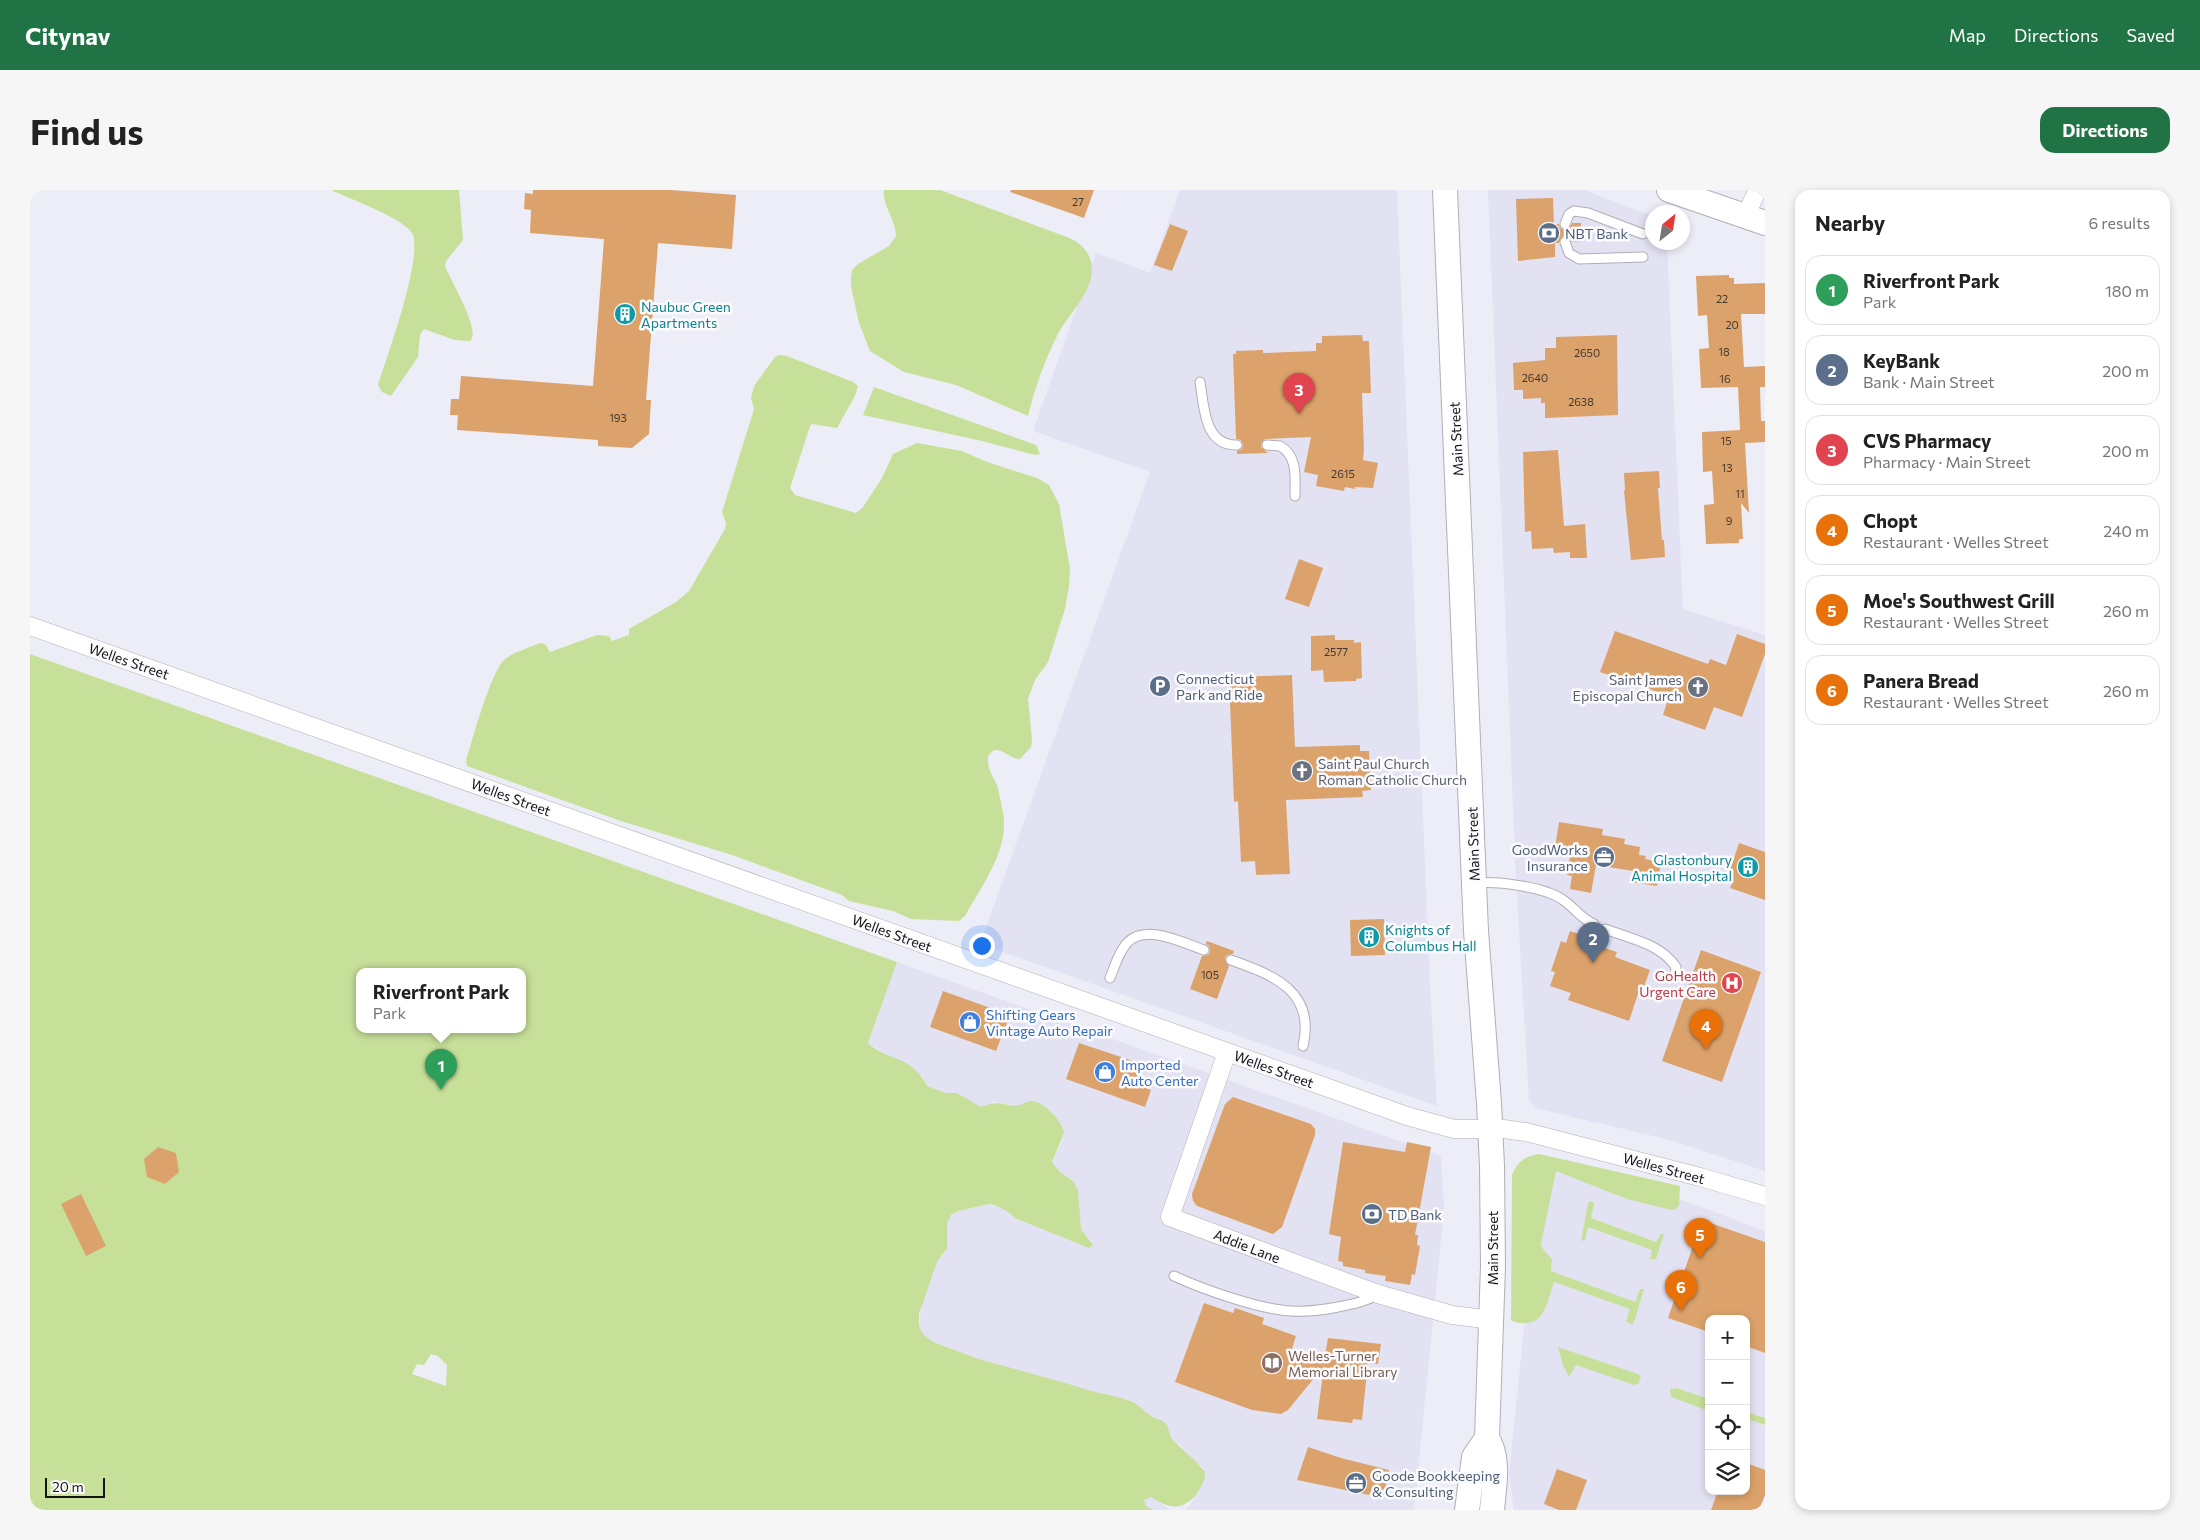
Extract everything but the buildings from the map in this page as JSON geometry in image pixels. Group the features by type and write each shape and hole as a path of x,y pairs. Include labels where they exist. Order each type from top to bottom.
{"main road":[{"name":"Main Street","path":"1445,190 1475,883 1490,1128 1493,1266 1487,1438 1474,1457 1467,1510"},
{"path":"1669,190 1755,220"},
{"name":"Main Street","path":"1487,1438 1491,1444 1495,1459 1492,1510"}],"street":[{"path":"1755,220 1758,190"},
{"name":"Welles Street","path":"30,626 1227,1052 1442,1126 1454,1129 1490,1128 1514,1130 1700,1177 1765,1196"},
{"name":"Addie Lane","path":"1227,1052 1170,1217 1378,1294 1452,1315 1492,1320"}],"lane":[{"path":"1565,224 1569,214 1580,211 1643,234"},
{"path":"1565,242 1569,253 1579,259 1643,257"},
{"path":"1200,382 1208,427 1220,441 1226,444 1237,445"},
{"path":"1267,445 1280,446 1290,455 1294,464 1295,496"},
{"path":"1475,883 1507,882 1554,895 1562,898 1583,918 1594,924"},
{"path":"1605,929 1657,948 1666,954 1676,966 1675,976"},
{"path":"1110,978 1121,951 1130,940 1136,937 1157,936 1204,950"},
{"path":"1231,960 1277,978 1292,993 1302,1008 1305,1028 1303,1046"},
{"path":"1174,1276 1261,1306 1291,1312 1312,1311 1355,1304 1367,1301 1378,1294"}],"shaded area":[{"path":"1180,190 1397,190 1430,986 1437,1106 980,944 1150,472 1033,431 1079,301 1091,277 1091,267 1096,253 1150,273"},
{"path":"1488,190 1584,190 1645,213 1645,250 1667,250 1683,609 1765,635 1765,1171 1670,1140 1535,1108 1529,1101 1516,880"},
{"path":"897,962 1441,1156 1444,1209 1414,1510 1183,1510 1190,1506 1204,1482 1203,1467 1195,1462 1174,1441 1164,1422 1127,1399 1091,1392 1076,1386 979,1359 933,1342 923,1334 919,1326 922,1301 937,1262 947,1248 947,1223 951,1215 958,1211 989,1204 995,1205 1015,1218 1092,1241 1080,1229 1078,1190 1073,1181 1060,1172 1052,1162 1063,1139 1035,1101 1031,1100 1021,1106 994,1102 981,1107 957,1093 946,1093 927,1086 922,1076 868,1043"},
{"path":"1533,1165 1685,1201 1765,1231 1765,1510 1514,1510 1509,1474 1536,1211"},
{"path":"1151,1497 1171,1510 1153,1510 1146,1506 1144,1500"}],"green space":[{"path":"331,190 459,190 463,240 446,261 445,266 469,317 473,335 470,341 455,340 424,329 420,335 418,357 391,396 382,392 378,385 396,331 409,283 413,262 414,244 412,233 407,227 387,215"},
{"path":"884,190 940,190 1067,237 1087,252 1092,268 1088,286 1079,304 1061,328 1052,346 1040,375 1028,416 956,385 904,372 870,351 859,323 851,286 851,277 852,270 858,264 889,246 896,236 894,224 885,202"},
{"path":"779,355 787,356 853,382 858,386 855,396 837,428 812,424 810,426 790,488 795,495 856,513 863,507 882,478 893,454 917,443 962,451 987,462 1037,478 1049,485 1059,504 1070,569 1065,609 1048,662 1035,680 1028,699 1031,747 1020,759 998,750 994,750 988,756 989,768 997,785 1001,803 1004,822 1003,836 994,864 987,878 965,916 959,921 911,919 893,911 849,901 842,895 732,855 621,821 467,766 466,760 477,723 492,682 505,659 540,643 545,644 550,652 597,635 609,636 612,641 629,635 629,629 676,602 689,591 725,529 726,523 722,512 754,409 751,398 754,386 775,357"},
{"path":"874,387 1036,445 1040,454 1035,455 982,441 863,415"},
{"path":"30,654 897,962 868,1043 914,1069 927,1086 946,1093 957,1093 981,1107 998,1103 1021,1105 1031,1101 1038,1102 1048,1109 1057,1119 1064,1133 1052,1162 1060,1172 1073,1181 1078,1190 1081,1229 1093,1245 1089,1248 1015,1218 995,1205 989,1204 958,1211 951,1215 947,1223 947,1248 937,1262 919,1314 919,1326 923,1334 933,1342 979,1359 1132,1401 1154,1418 1161,1420 1166,1424 1172,1439 1204,1470 1205,1476 1204,1482 1197,1494 1182,1505 1171,1506 1151,1497 1144,1500 1146,1506 1153,1510 30,1510","holes":["431,1354 438,1356 447,1365 446,1386 412,1374 417,1364 424,1365"]},
{"path":"1539,1154 1680,1186 1679,1205 1676,1209 1671,1210 1627,1199 1556,1171 1541,1244 1552,1259 1551,1271 1635,1302 1640,1289 1644,1289 1632,1325 1626,1321 1630,1309 1554,1282 1548,1303 1537,1320 1517,1323 1511,1320 1512,1175 1522,1160"},
{"path":"1591,1201 1594,1203 1591,1218 1656,1242 1661,1234 1664,1234 1656,1259 1650,1259 1652,1250 1588,1227 1585,1240 1581,1241 1588,1203"},
{"path":"1558,1347 1638,1374 1641,1377 1638,1384 1634,1385 1576,1365 1569,1377 1563,1365"},
{"path":"1676,1388 1705,1398 1705,1410 1671,1397 1670,1389"},
{"path":"1750,1413 1765,1418 1765,1425 1751,1420 1750,1422"}],"place":[{"name":"NBT Bank","path":"1549,233"},
{"name":"Naubuc Green Apartments","path":"625,314"},
{"name":"CVS Pharmacy","path":"1299,414"},
{"name":"Connecticut Park and Ride","path":"1160,686"},
{"name":"Saint James Episcopal Church","path":"1698,687"},
{"name":"Saint Paul Church Roman Catholic Church","path":"1302,771"},
{"name":"GoodWorks Insurance","path":"1604,857"},
{"name":"Glastonbury Animal Hospital","path":"1748,867"},
{"name":"Knights of Columbus Hall","path":"1369,937"},
{"name":"KeyBank","path":"1593,963"},
{"name":"GoHealth Urgent Care","path":"1732,983"},
{"name":"Shifting Gears Vintage Auto Repair","path":"970,1022"},
{"name":"Chopt","path":"1706,1050"},
{"name":"Imported Auto Center","path":"1105,1072"},
{"name":"Riverfront Park","path":"441,1090"},
{"name":"TD Bank","path":"1372,1214"},
{"name":"Moe's Southwest Grill","path":"1700,1259"},
{"name":"Panera Bread","path":"1681,1311"},
{"name":"Welles-Turner Memorial Library","path":"1272,1363"},
{"name":"Goode Bookkeeping & Consulting","path":"1356,1483"}]}
